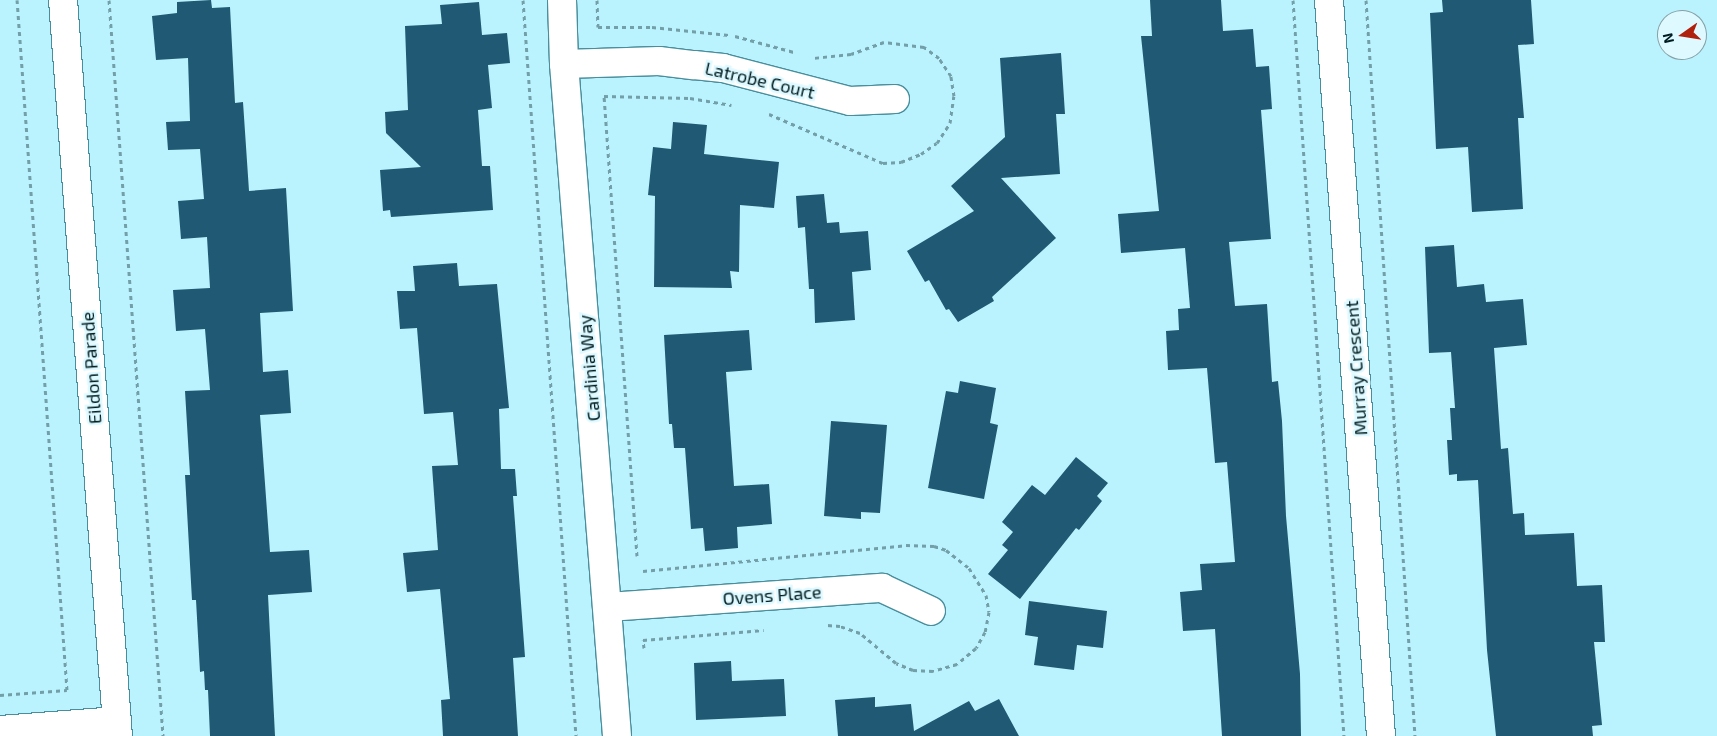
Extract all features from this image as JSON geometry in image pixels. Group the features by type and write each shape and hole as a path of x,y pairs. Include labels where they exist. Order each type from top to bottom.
{"street":[{"name":"Eildon Parade","path":"63,0 117,728"},
{"name":"Cardinia Way","path":"562,0 564,64 617,736"},
{"name":"Murray Crescent","path":"1329,0 1381,736"},
{"name":"Latrobe Court","path":"564,64 659,62 723,68 850,101 895,99"},
{"name":"Ovens Place","path":"608,607 882,588 932,611"},
{"path":"0,730 117,728"}],"path":[{"path":"0,695 67,690 16,0"},
{"path":"109,0 163,736"},
{"path":"523,0 576,736"},
{"path":"597,0 598,27"},
{"path":"1293,0 1344,736"},
{"path":"1366,0 1415,736"},
{"path":"604,96 637,562"}],"building":[{"path":"211,0 212,8 230,7 235,103 243,102 249,191 286,188 293,311 260,313 263,372 288,370 291,413 260,415 270,552 309,550 312,592 268,595 275,736 210,736 208,690 205,690 204,671 200,672 196,600 192,600 185,475 190,475 185,391 210,390 205,329 176,331 173,290 210,288 207,237 181,239 178,201 204,199 200,149 168,150 166,122 190,121 188,58 156,60 152,16 177,13 177,2"},
{"path":"1150,0 1221,0 1223,31 1253,29 1256,67 1269,66 1272,109 1261,110 1271,239 1229,242 1235,306 1267,304 1272,382 1278,381 1282,421 1286,516 1300,674 1301,736 1222,736 1215,629 1183,631 1180,592 1202,590 1200,564 1235,562 1227,462 1215,463 1207,368 1168,370 1166,331 1179,330 1178,309 1190,308 1185,248 1121,253 1118,214 1159,211 1141,36 1152,36"},
{"path":"1442,0 1531,0 1534,44 1518,45 1524,118 1518,118 1523,209 1472,212 1468,147 1436,149 1430,13 1443,12"},
{"path":"479,2 482,35 507,33 510,63 488,65 492,108 478,110 482,166 490,166 493,210 391,217 390,210 383,211 380,170 421,167 386,133 385,112 408,110 405,26 442,24 440,5"},
{"path":"1061,53 1065,114 1056,114 1060,174 1001,178 1056,238 992,297 994,301 958,322 949,309 946,310 929,280 925,282 907,251 974,211 951,186 1005,137 1000,58"},
{"path":"673,122 707,125 704,154 779,162 774,208 740,205 739,272 730,271 732,288 654,287 655,196 648,195 653,147 671,149"},
{"path":"824,194 827,223 839,222 840,233 868,231 871,270 852,272 855,320 815,323 814,289 809,289 805,227 798,228 796,196"},
{"path":"1454,245 1457,287 1484,284 1486,302 1523,299 1527,345 1494,348 1501,449 1508,448 1513,514 1524,513 1525,535 1574,533 1577,586 1602,585 1605,642 1594,642 1602,725 1592,726 1593,736 1496,736 1487,650 1478,480 1457,481 1457,474 1449,475 1447,440 1452,440 1450,408 1455,408 1451,352 1429,353 1425,247"},
{"path":"457,263 459,286 497,284 509,408 499,409 501,469 515,469 517,496 513,496 525,657 513,658 518,736 443,736 441,700 450,699 440,589 407,592 403,553 438,550 432,466 458,465 453,412 424,414 417,328 400,329 397,291 415,291 413,266"},
{"path":"749,330 752,370 726,372 734,486 769,484 772,524 737,527 738,548 705,551 703,528 691,529 685,448 674,448 672,424 669,424 664,335"},
{"path":"960,381 996,388 990,423 998,425 984,499 928,488 946,391 958,393"},
{"path":"831,421 887,425 880,513 861,512 861,519 824,516"},
{"path":"1076,457 1108,483 1097,496 1102,501 1079,530 1076,528 1020,599 988,574 1008,550 1002,545 1013,532 1002,522 1032,485 1045,495"},
{"path":"1029,601 1107,611 1103,648 1077,645 1074,670 1034,665 1038,637 1025,635"},
{"path":"731,661 732,681 784,679 786,716 696,720 694,663"},
{"path":"875,697 875,707 911,704 914,731 969,701 975,711 999,699 1019,736 838,736 835,700"}]}
